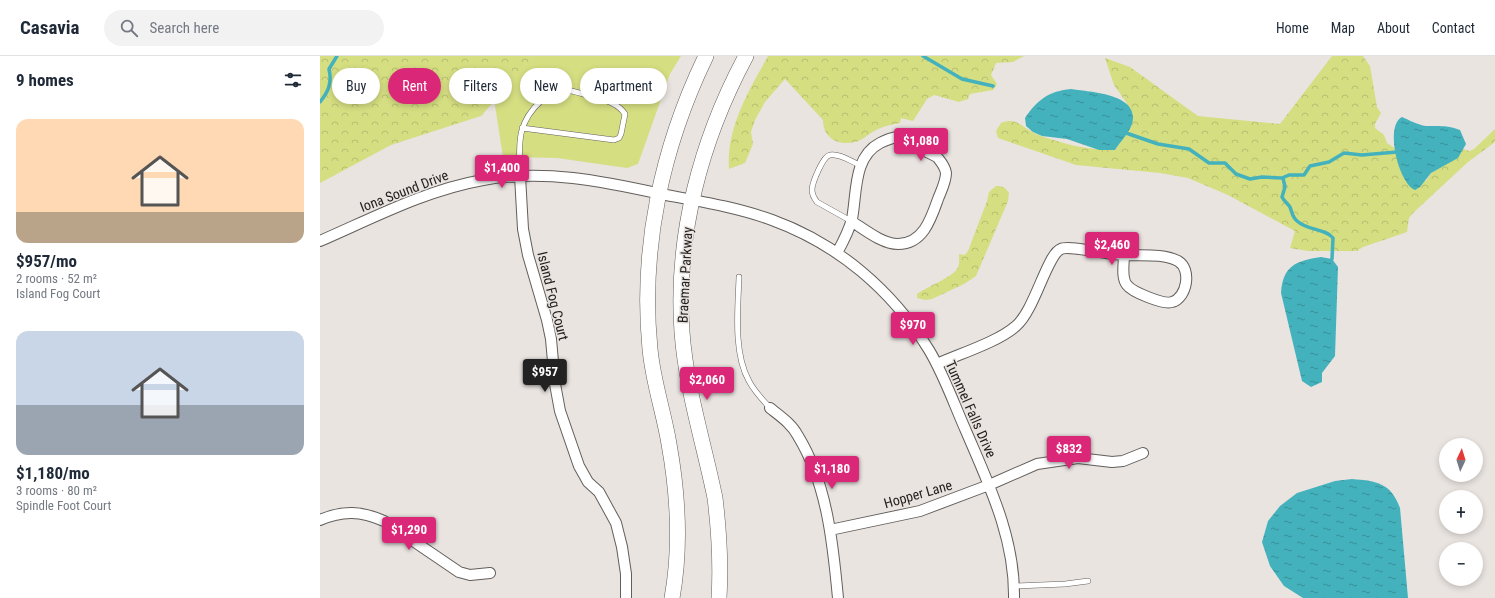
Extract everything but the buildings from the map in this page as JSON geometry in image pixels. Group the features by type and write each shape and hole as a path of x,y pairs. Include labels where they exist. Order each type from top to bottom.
{"street":[{"path":"672,598 677,560 676,498 669,445 650,349 648,270 658,193 666,159 677,126 706,56"},
{"name":"Braemar Parkway","path":"719,598 720,561 715,498 694,403 682,332 684,257 691,200 699,171 715,122 732,81 746,56"},
{"path":"837,253 845,238 851,221 860,165 864,156 875,146 891,138 897,137 937,157 945,168 945,182 928,225 922,234 905,244 891,244 883,241 851,221"},
{"name":"Iona Sound Drive","path":"320,241 433,193 484,180 520,176 554,175 581,178 691,200"},
{"name":"Island Fog Court","path":"520,176 524,236 551,339 555,384 560,411 578,466 588,482 599,492 616,523 622,547 626,574 626,598"},
{"name":"Tummel Falls Drive","path":"691,200 742,210 801,232 837,253 859,269 895,304 913,326 937,364 1002,518 1009,544 1014,598"},
{"path":"937,364 1005,334 1016,326 1031,307 1054,254 1059,249 1072,247 1090,251 1124,255 1168,257 1178,262 1186,272 1187,279 1178,299 1172,302 1164,303 1132,290 1124,279 1124,255"},
{"path":"770,408 790,425 801,441 818,481 830,530 838,598"},
{"name":"Hopper Lane","path":"830,530 920,511 989,485 1037,464 1078,458 1112,462 1123,461 1143,453"},
{"path":"320,520 342,512 357,512 370,515 384,521 460,572 470,575 490,573"}],"lane":[{"path":"520,176 519,140 522,128 526,117 539,102 554,92 563,90 613,103 625,114 621,134 619,138 614,140 522,128"},
{"path":"851,221 817,202 813,197 812,187 823,159 828,155 835,155 860,165"},
{"path":"739,277 738,322 743,368 756,392 770,408"},
{"path":"1014,586 1065,584 1088,581"}],"green space":[{"path":"320,56 534,56 523,68 520,68 520,72 512,81 512,68 449,68 449,104 492,104 481,116 391,145 320,183"},
{"path":"534,56 681,56 670,74 667,82 667,68 580,68 580,104 659,104 638,164 627,168 557,158 503,157 495,104 512,104 512,80 520,71 520,104 572,104 572,68 523,68"},
{"path":"768,56 1024,56 1013,62 996,63 991,75 997,84 993,90 970,94 968,99 959,102 934,95 927,99 913,121 901,118 900,123 888,125 874,131 859,141 849,143 837,142 829,136 826,132 823,120 785,79 765,102 755,120 751,132 753,144 745,163 729,169 731,139 735,124 753,82"},
{"path":"1332,56 1363,56 1370,66 1377,107 1381,113 1375,124 1375,128 1384,135 1387,143 1396,149 1398,162 1405,181 1426,181 1431,173 1460,154 1462,149 1470,151 1474,149 1495,129 1495,142 1468,162 1413,213 1409,218 1407,232 1363,247 1357,251 1308,251 1290,248 1295,231 1228,195 1188,178 1160,173 1076,165 998,138 996,131 1001,123 1011,121 1018,123 1037,134 1071,145 1086,148 1115,150 1132,124 1131,113 1126,102 1114,85 1105,58 1130,67 1198,116 1280,124"},
{"path":"996,186 1004,187 1008,191 1008,201 976,276 964,284 932,299 925,300 917,298 917,294 950,275 957,269 959,264 959,254 965,255 968,251 989,192"}],"water":[{"path":"1071,89 1111,96 1121,100 1129,106 1133,114 1132,124 1127,134 1115,150 1099,150 1067,139 1042,136 1033,132 1026,126 1025,118 1039,101 1050,94"},
{"path":"1402,117 1426,126 1456,128 1460,130 1466,144 1458,158 1431,173 1420,187 1415,190 1409,186 1404,177 1399,167 1396,155 1394,131 1397,122"},
{"path":"1321,257 1332,259 1338,267 1335,356 1322,373 1322,382 1311,387 1302,381 1281,293 1284,277 1292,266 1297,263"},
{"path":"1352,479 1376,482 1387,488 1392,493 1400,508 1408,598 1303,598 1284,586 1270,566 1262,542 1268,521 1280,506 1297,493 1335,481"}],"waterway":[{"path":"320,102 328,90 330,82 329,69 337,56"},
{"path":"923,56 962,79 993,86"},
{"path":"1126,133 1158,144 1189,149 1209,163 1225,163 1236,174 1250,179 1262,177 1282,178 1289,175 1304,175 1310,166 1329,162 1344,153 1362,155 1397,152"},
{"path":"1283,178 1285,187 1282,197 1290,207 1295,219 1301,224 1326,233 1333,238 1332,259"}]}
